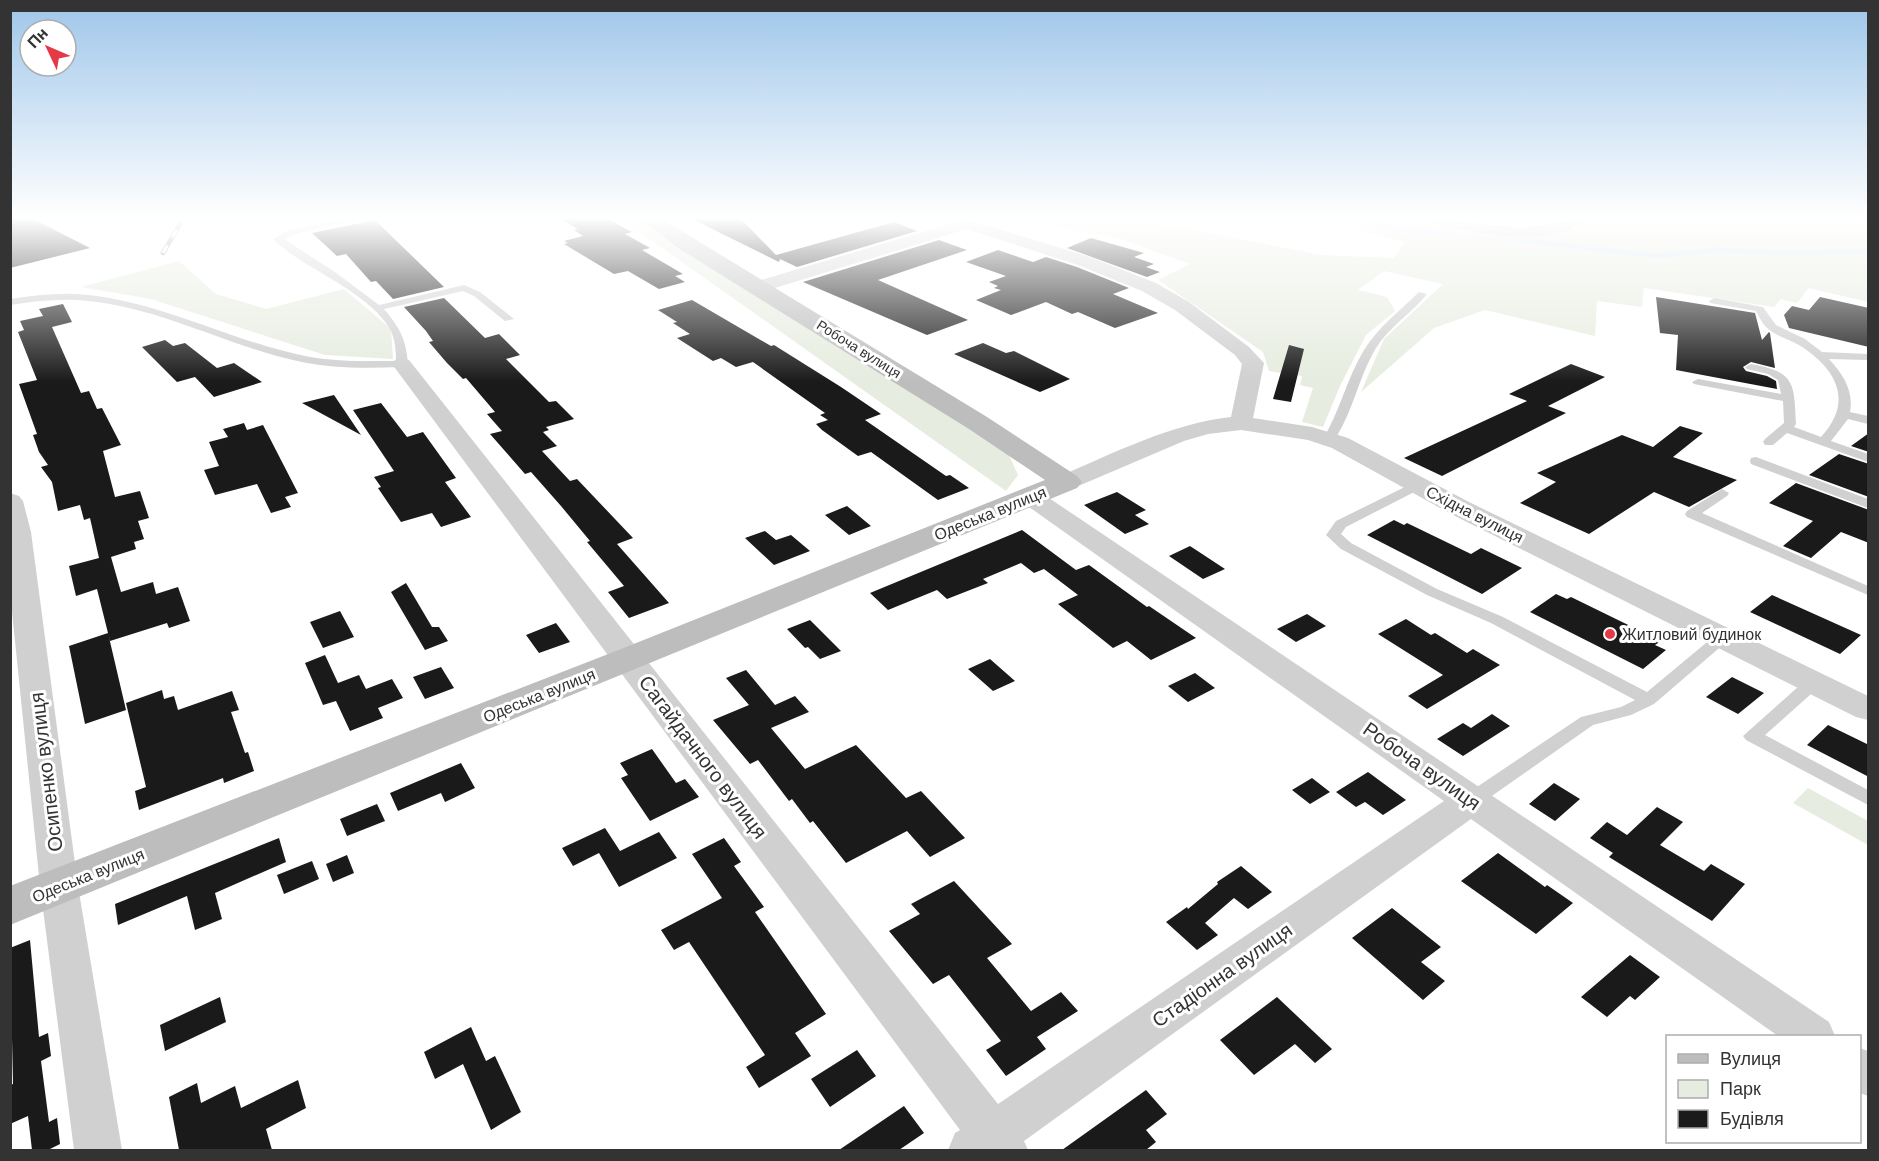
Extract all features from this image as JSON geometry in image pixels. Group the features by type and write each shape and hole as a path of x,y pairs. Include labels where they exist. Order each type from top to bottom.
{"street":[{"name":"Робоча вулиця","path":"737,273 978,423 1066,482"},
{"path":"758,287 804,273"},
{"path":"1114,273 1149,287 1182,306 1252,359 1254,370 1240,423"},
{"name":"Сагайдачного вулиця","path":"402,364 629,659 990,1146"},
{"name":"Східна вулиця","path":"1066,482 1192,430 1240,423 1297,430 1329,439 1417,485 1868,707"},
{"name":"Одеська вулиця","path":"10,906 1066,482"},
{"name":"Робоча вулиця","path":"1031,497 1812,1035"},
{"name":"Осипенко вулиця","path":"13,522 60,886 98,1150"},
{"name":"Стадіонна вулиця","path":"990,1146 1472,800"}],"lane":[{"path":"10,302 64,295 103,298 300,359 342,364 402,364 401,349 395,329 377,308 331,273"},
{"path":"377,308 464,288 477,294 509,319"},
{"path":"1329,439 1345,412 1355,378 1371,347 1422,294"},
{"path":"1714,301 1759,309 1770,326 1804,343 1821,355 1839,380 1844,394 1841,422 1823,442"},
{"path":"1821,355 1869,357"},
{"path":"1750,367 1781,375 1788,399 1790,419 1787,429 1769,442"},
{"path":"1698,382 1788,399"},
{"path":"1843,414 1869,420"},
{"path":"1787,429 1869,458"},
{"path":"1756,461 1869,504"},
{"path":"1417,485 1341,524 1334,535 1346,546 1422,587 1512,627 1648,700"},
{"path":"1722,493 1692,513 1869,591"},
{"path":"1472,800 1587,721 1626,713 1648,700 1724,637"},
{"path":"1814,682 1752,736 1869,798"}],"green space":[{"path":"133,273 193,273 216,294 266,309 344,289 391,329 393,359 325,355 151,299 81,287"},
{"path":"698,273 725,273 1008,453 1018,475 1006,491"},
{"path":"1172,273 1381,273 1358,290 1387,297 1395,311 1366,335 1340,386 1323,427 1302,422 1313,388 1300,385 1302,376 1269,371 1263,352 1158,280"},
{"path":"1394,273 1868,273 1868,302 1809,288 1797,303 1781,299 1774,307 1644,288 1642,307 1597,301 1595,336 1485,310 1434,328 1361,392 1384,339 1443,284"},
{"path":"1808,788 1868,821 1868,845 1793,803"}],"building":[{"path":"363,273 430,273 444,287 393,299 376,281 371,282"},
{"path":"632,273 683,274 675,276 685,282 659,289"},
{"path":"832,273 898,273 878,280 968,320 927,335 803,282"},
{"path":"998,273 1092,273 1129,288 1113,294 1158,313 1115,328 1078,312 1072,314 1046,302 1011,315 976,300 1001,290 994,288 998,286 989,282 1006,276"},
{"path":"1136,273 1157,273 1147,277"},
{"path":"1656,297 1755,313 1762,340 1770,333 1775,368 1751,362 1743,367 1746,371 1767,376 1776,381 1777,389 1676,370 1678,335 1660,333"},
{"path":"1820,297 1869,308 1869,347 1789,328 1784,315 1792,306 1809,310"},
{"path":"444,298 485,338 499,334 520,355 506,359 549,402 556,401 574,419 546,427 549,430 543,432 557,446 542,451 570,481 577,479 633,538 617,544 669,603 629,618 608,592 624,586 587,542 590,541 561,506 531,472 525,474 490,434 502,431 487,414 495,412 466,378 463,379 447,363 429,342 433,341 426,331 404,307"},
{"path":"692,300 771,346 774,345 881,414 865,420 946,476 950,475 969,488 938,500 871,452 858,456 822,430 816,424 828,420 820,415 825,413 753,362 736,367 721,358 713,361 677,338 690,334 658,310"},
{"path":"63,304 72,322 52,327 81,393 89,391 97,409 102,408 121,445 103,451 115,497 140,491 149,518 138,521 144,539 134,542 136,549 111,557 121,592 153,582 156,594 178,587 190,621 169,628 167,623 110,641 97,589 76,596 69,566 99,558 90,518 84,520 80,505 58,511 52,482 41,467 48,465 39,452 33,435 37,434 19,384 37,380 18,332 24,330 20,321 43,316 39,309"},
{"path":"165,340 173,346 185,343 217,368 234,363 262,382 214,397 195,377 177,382 142,347"},
{"path":"983,343 1006,353 1014,351 1070,379 1040,392 954,354"},
{"path":"1289,345 1304,349 1291,402 1273,399"},
{"path":"1571,364 1605,377 1548,406 1566,413 1442,476 1404,458 1527,401 1509,394"},
{"path":"334,395 361,435 302,403"},
{"path":"381,403 407,437 423,432 456,478 445,482 471,517 441,527 432,513 401,522 378,488 381,487 374,477 394,471 353,410"},
{"path":"244,423 247,430 263,425 298,493 285,497 291,507 271,513 257,484 215,495 204,470 219,466 209,442 228,437 223,429"},
{"path":"1680,426 1703,433 1673,457 1737,480 1689,507 1654,492 1589,534 1520,503 1556,482 1537,473 1622,435 1653,447"},
{"path":"1869,433 1869,452 1851,446"},
{"path":"1839,454 1869,464 1869,497 1809,475"},
{"path":"1796,483 1869,510 1869,543 1841,532 1811,558 1783,546 1813,521 1769,503"},
{"path":"1117,492 1146,510 1135,515 1149,524 1125,534 1084,505"},
{"path":"847,506 871,526 849,535 825,515"},
{"path":"1394,520 1404,525 1407,523 1471,554 1481,548 1522,568 1482,594 1367,535"},
{"path":"1022,530 1076,570 1089,565 1147,607 1149,606 1196,638 1151,660 1127,641 1113,648 1058,604 1078,595 1044,569 1034,573 1021,563 983,579 988,583 947,599 937,590 888,610 870,593"},
{"path":"765,531 776,540 791,535 810,551 774,565 745,538"},
{"path":"1190,546 1225,569 1203,579 1169,556"},
{"path":"406,583 432,627 439,627 448,641 425,650 391,592"},
{"name":"Житловий будинок","path":"1556,594 1567,599 1571,597 1661,641 1655,645 1666,650 1643,669 1530,612"},
{"path":"1772,595 1861,635 1840,654 1750,612"},
{"path":"340,611 354,637 323,648 310,622"},
{"path":"1307,614 1326,626 1296,642 1277,629"},
{"path":"1406,619 1431,635 1435,633 1467,653 1473,649 1500,665 1427,709 1408,696 1443,675 1378,634"},
{"path":"810,620 841,651 820,659 808,647 805,648 787,629"},
{"path":"556,623 570,642 539,653 526,635"},
{"path":"108,633 126,710 85,724 69,646"},
{"path":"325,655 338,683 359,675 366,689 392,679 403,698 378,708 383,718 350,731 336,701 323,705 305,663"},
{"path":"990,659 1015,681 993,691 968,669"},
{"path":"441,667 454,688 425,699 413,677"},
{"path":"746,670 775,705 795,696 809,712 771,728 805,769 856,745 906,798 921,791 965,838 930,857 907,831 846,863 813,821 810,823 792,799 789,801 758,760 750,764 713,720 749,705 726,678"},
{"path":"1195,673 1215,688 1188,702 1168,686"},
{"path":"1732,677 1764,693 1738,714 1706,697"},
{"path":"162,690 164,699 174,696 178,710 232,691 239,710 231,712 245,753 248,752 254,771 224,783 223,778 139,810 135,791 146,787 126,703"},
{"path":"1492,714 1510,726 1463,756 1437,739 1463,723 1471,728"},
{"path":"1828,725 1869,745 1869,777 1807,745"},
{"path":"652,749 676,783 685,779 699,797 650,821 621,778 628,775 620,763"},
{"path":"461,763 475,788 445,802 441,793 398,811 390,793"},
{"path":"1368,772 1406,800 1383,815 1365,802 1356,807 1336,792"},
{"path":"1312,778 1330,792 1310,804 1292,790"},
{"path":"1554,783 1580,799 1555,821 1529,804"},
{"path":"377,804 385,821 347,836 340,819"},
{"path":"1657,807 1683,822 1660,845 1704,871 1711,864 1745,884 1712,921 1609,857 1613,853 1590,838 1607,822 1627,835"},
{"path":"605,828 620,851 659,832 677,858 619,887 599,853 573,866 562,848"},
{"path":"279,838 286,862 215,893 222,919 195,930 187,896 118,925 115,904"},
{"path":"724,838 741,862 734,866 764,907 755,912 826,1014 795,1033 811,1056 759,1088 746,1067 765,1055 689,942 674,950 661,930 722,898 692,854"},
{"path":"1498,853 1545,887 1547,885 1573,903 1536,934 1461,881"},
{"path":"347,855 354,873 333,882 326,864"},
{"path":"312,861 319,879 284,894 277,875"},
{"path":"1241,866 1272,892 1248,909 1234,898 1205,923 1218,935 1197,950 1166,922 1187,907 1188,909 1218,884 1217,882"},
{"path":"954,881 1012,944 987,958 1031,1011 1061,992 1078,1011 1037,1037 1046,1049 1006,1076 986,1050 1001,1041 949,975 933,984 889,931 920,914 911,904"},
{"path":"1392,908 1441,947 1421,962 1445,981 1423,1000 1352,938"},
{"path":"30,940 39,1037 48,1033 51,1056 41,1061 49,1122 57,1118 60,1144 48,1150 32,1150 28,1116 10,1124 10,1085 13,1084 10,948"},
{"path":"1630,955 1660,977 1635,1000 1630,996 1607,1017 1581,997"},
{"path":"220,997 226,1022 165,1051 160,1025"},
{"path":"1277,997 1332,1049 1315,1063 1295,1044 1254,1075 1220,1040"},
{"path":"471,1027 486,1061 495,1056 521,1112 491,1130 463,1064 435,1079 424,1052"},
{"path":"857,1050 876,1076 830,1107 811,1079"},
{"path":"298,1080 306,1108 266,1129 272,1150 179,1150 169,1097 197,1083 201,1103 235,1086 241,1108"},
{"path":"1146,1090 1167,1114 1146,1130 1156,1142 1146,1150 1062,1150"},
{"path":"904,1106 924,1133 899,1150 839,1150"}],"place":[{"name":"Житловий будинок","path":"1610,634"}]}
